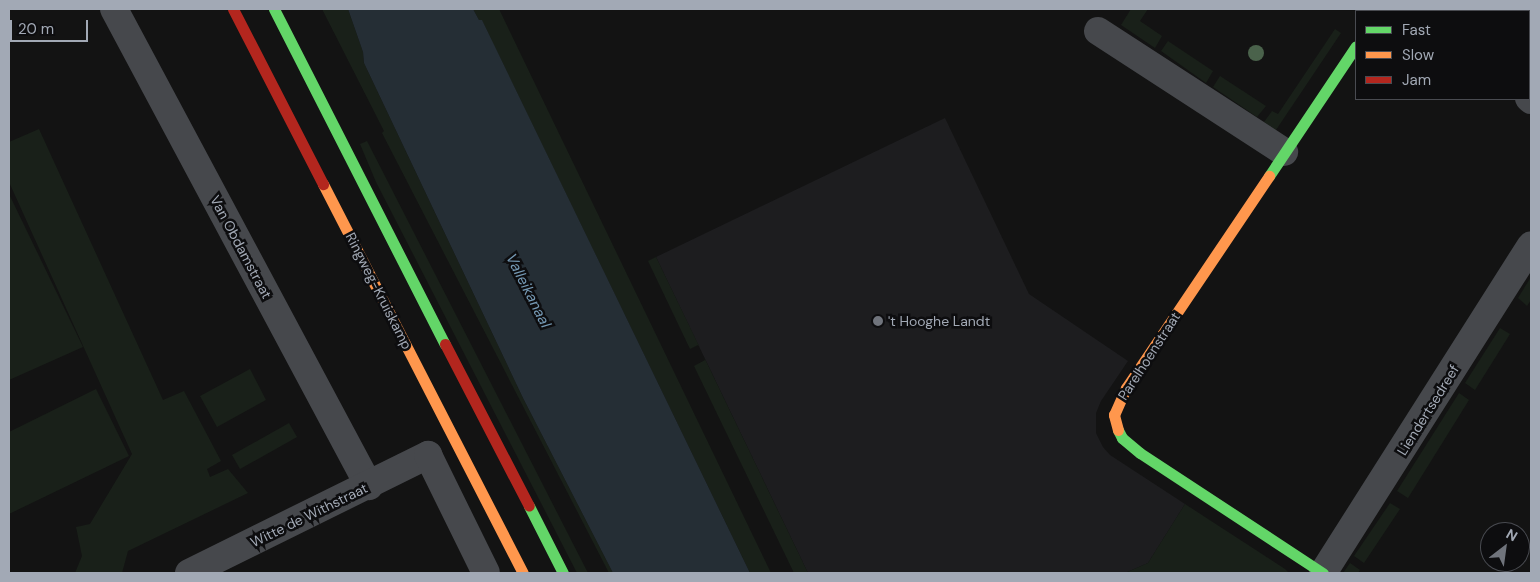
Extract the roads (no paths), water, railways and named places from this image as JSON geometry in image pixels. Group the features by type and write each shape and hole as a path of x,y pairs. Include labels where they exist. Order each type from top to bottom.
{"main road":[{"name":"Ringweg-Kruiskamp","path":"233,9 523,573"},
{"path":"274,9 563,573"},
{"name":"Parelhoenstraat","path":"1323,573 1140,453 1122,438 1116,428 1114,415 1126,388 1355,47"}],"street":[{"name":"Van Obdamstraat","path":"114,9 369,486"},
{"path":"1098,31 1284,152"},
{"name":"Liendertsedreef","path":"1323,573 1531,245"},
{"name":"Witte de Withstraat","path":"190,573 369,486 428,455 486,573"}],"water":[{"name":"Valleikanaal","path":"348,9 473,9 479,20 482,20 750,573 613,573 523,398 364,63 363,52"}],"place":[{"name":"'t Hooghe Landt","path":"878,321"}]}
